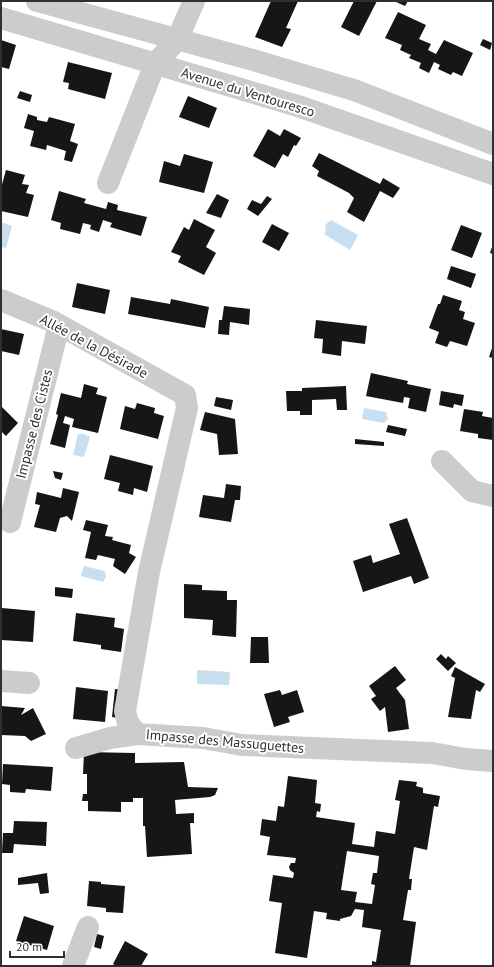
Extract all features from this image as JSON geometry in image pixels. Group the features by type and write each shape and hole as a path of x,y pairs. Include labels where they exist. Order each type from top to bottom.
{"street":[{"name":"Avenue du Ventouresco","path":"37,1 354,90 493,144"},
{"path":"108,183 155,64 177,40 194,1"},
{"name":"Avenue du Ventouresco","path":"1,18 298,106 493,174"},
{"name":"Allée de la Désirade","path":"1,300 59,325 185,395"},
{"name":"Impasse des Cistes","path":"10,522 59,325"},
{"name":"Impasse des Massuguettes","path":"185,395 187,408 149,572 125,711 128,723 136,734 203,738 242,745 432,753 466,759 493,761"},
{"path":"442,461 472,491 493,496"},
{"path":"1,680 29,683"},
{"path":"76,748 110,738 136,734"},
{"path":"73,966 88,927"}],"water":[{"path":"331,220 358,235 350,250 324,234 326,231 325,225"},
{"path":"1,222 12,226 6,248 1,247"},
{"path":"364,408 386,412 388,419 384,423 362,419"},
{"path":"78,434 84,434 90,437 84,457 73,455"},
{"path":"84,566 105,571 106,577 103,582 81,576"},
{"path":"197,670 230,672 229,685 197,684"}],"building":[{"path":"271,1 298,1 286,28 291,29 282,47 255,37"},
{"path":"354,1 377,1 359,36 341,27"},
{"path":"394,1 408,1 405,6"},
{"path":"398,12 426,25 419,39 431,44 428,50 436,54 444,40 473,53 462,76 453,72 451,75 438,69 440,65 434,62 429,73 419,68 421,63 409,58 411,55 400,50 402,45 385,38"},
{"path":"483,39 492,43 490,50 480,45"},
{"path":"1,40 16,45 9,69 1,67"},
{"path":"68,62 112,73 105,99 68,89 69,83 63,82"},
{"path":"20,91 32,95 30,102 17,98"},
{"path":"188,96 217,108 209,128 179,117"},
{"path":"28,114 37,117 37,120 47,122 49,117 75,124 70,141 78,144 72,162 64,160 66,151 47,145 46,150 30,146 34,131 24,128"},
{"path":"268,129 280,136 284,129 301,138 296,146 294,145 288,157 283,154 275,168 253,156"},
{"path":"319,153 380,184 383,178 400,188 393,198 380,191 364,222 347,212 354,198 349,193 317,176 319,171 312,166"},
{"path":"184,154 213,162 204,193 159,182 164,161 180,166"},
{"path":"6,170 25,175 22,184 29,185 26,193 34,195 28,217 1,211 1,188"},
{"path":"59,191 86,199 84,203 106,209 108,202 118,205 117,210 147,217 141,236 110,227 112,223 103,220 99,232 90,229 91,225 83,223 80,234 60,229 61,223 51,220"},
{"path":"217,194 229,200 221,218 206,213"},
{"path":"267,196 272,199 258,216 247,209 252,200 261,204"},
{"path":"194,219 215,230 206,247 216,253 204,275 178,262 181,256 171,252 184,227 189,230"},
{"path":"272,224 289,233 279,251 262,242"},
{"path":"461,225 482,233 472,258 451,250"},
{"path":"493,244 493,254 490,253"},
{"path":"451,266 476,274 471,288 447,279"},
{"path":"77,283 110,290 105,314 72,307"},
{"path":"443,295 462,301 459,310 465,312 463,319 475,323 467,346 450,341 447,347 435,343 439,332 429,328"},
{"path":"131,297 170,304 171,299 209,307 205,328 128,314"},
{"path":"224,306 250,309 249,325 230,322 229,335 218,334 219,320 222,320"},
{"path":"316,320 367,326 365,344 342,341 341,356 322,353 323,339 314,338"},
{"path":"1,329 24,334 19,355 1,351"},
{"path":"493,345 493,358 489,357"},
{"path":"371,373 408,381 407,384 431,389 426,412 408,408 410,398 404,397 403,403 366,396"},
{"path":"84,384 98,388 96,394 107,397 98,433 72,427 74,419 65,416 63,423 70,425 65,448 50,444 58,415 56,414 61,393 81,398"},
{"path":"346,386 347,410 337,410 336,399 312,400 312,415 300,415 300,411 287,411 286,391 302,391 302,388"},
{"path":"441,391 464,395 462,406 454,404 453,408 439,405"},
{"path":"216,397 233,400 231,410 214,406"},
{"path":"137,403 155,408 154,413 164,416 158,439 120,429 125,406 135,409"},
{"path":"1,406 18,423 6,436 1,431"},
{"path":"464,409 483,412 482,416 493,418 493,440 478,438 478,434 460,431"},
{"path":"205,412 235,419 238,454 219,455 217,434 200,430"},
{"path":"388,425 407,429 405,436 386,432"},
{"path":"355,439 384,442 384,446 355,444"},
{"path":"110,455 153,466 147,492 134,488 133,495 118,491 120,483 104,479"},
{"path":"53,471 63,473 61,480 55,478"},
{"path":"226,484 241,486 240,500 235,500 231,522 199,517 203,495 224,498"},
{"path":"63,488 79,492 72,521 67,516 60,518 56,532 34,527 40,505 35,504 37,492 61,498"},
{"path":"407,518 429,578 414,584 411,576 363,592 353,561 371,555 373,563 400,554 389,524"},
{"path":"86,520 108,525 105,536 113,537 112,540 131,545 129,553 136,557 125,574 113,566 115,559 98,555 96,560 85,558 91,532 83,530"},
{"path":"184,584 202,585 202,590 227,591 227,600 237,600 236,637 212,635 213,620 184,618"},
{"path":"55,587 73,589 72,598 55,596"},
{"path":"2,608 35,611 33,642 1,640"},
{"path":"76,613 115,618 114,627 124,629 121,652 101,649 101,645 73,641"},
{"path":"251,637 268,637 269,663 250,663"},
{"path":"441,654 446,659 448,656 456,663 448,671 436,659"},
{"path":"395,666 406,680 396,688 405,700 409,729 388,732 385,707 380,711 371,699 376,696 369,686"},
{"path":"455,667 485,684 480,692 476,690 471,719 448,717 455,678 451,676"},
{"path":"76,687 108,691 105,722 73,719"},
{"path":"115,689 124,690 119,718 112,717"},
{"path":"280,690 282,695 297,690 304,712 288,717 290,722 274,727 264,694"},
{"path":"1,706 25,708 21,715 33,708 46,734 31,741 25,736 1,735"},
{"path":"84,752 135,753 135,763 184,762 188,787 218,788 215,795 210,797 175,800 176,814 194,813 194,823 190,823 192,854 147,857 145,826 143,826 143,798 133,798 133,802 121,802 121,812 88,811 88,801 82,801 83,794 87,794 87,774 83,774"},
{"path":"3,764 53,767 51,791 26,789 25,793 10,792 10,785 2,784"},
{"path":"288,776 317,780 315,803 321,804 320,812 317,811 316,817 355,823 352,844 374,847 376,831 395,834 400,801 395,800 399,780 417,782 416,786 423,788 423,793 440,796 438,807 434,806 427,850 414,847 409,879 412,879 411,890 408,890 403,920 416,922 410,966 372,966 372,961 376,962 381,930 362,927 364,910 355,909 351,916 340,919 340,921 326,919 327,913 314,911 307,958 275,953 282,903 269,901 273,875 293,878 294,873 289,867 291,863 295,863 296,858 267,855 270,837 260,835 262,819 276,821 278,806 284,807","holes":["347,851 379,856 377,873 373,873 371,884 375,885 372,904 355,902 357,892 341,890"]},
{"path":"14,821 47,822 46,846 14,844 13,853 2,853 3,833 13,833"},
{"path":"47,873 49,893 40,894 38,883 18,885 18,878"},
{"path":"89,881 101,882 101,884 125,886 123,913 106,912 106,908 87,906"},
{"path":"24,916 54,926 47,950 16,941"},
{"path":"97,934 104,936 101,949 94,947"},
{"path":"125,941 148,954 141,966 116,966 113,964"}]}
